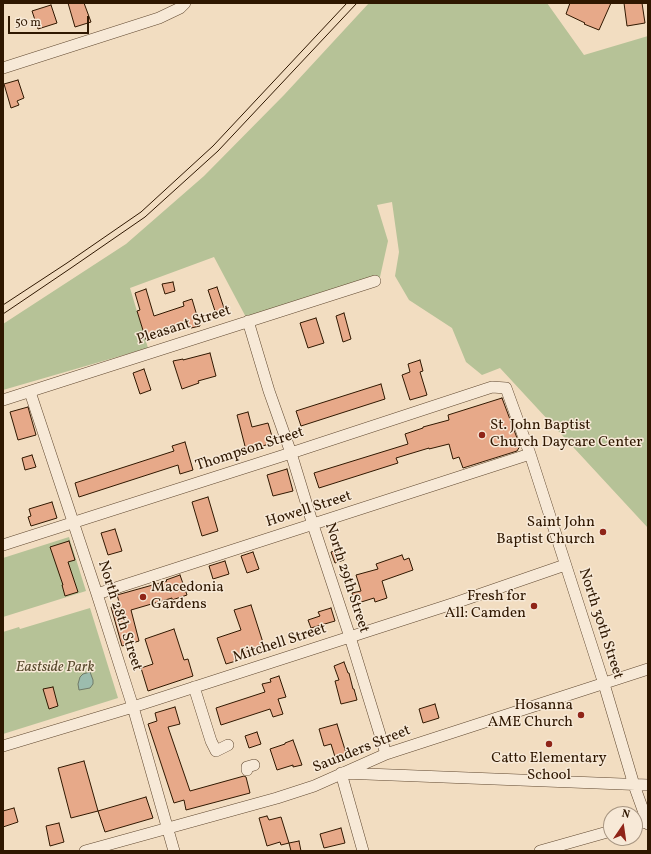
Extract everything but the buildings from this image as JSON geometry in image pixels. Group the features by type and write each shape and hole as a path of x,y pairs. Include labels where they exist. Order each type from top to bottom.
{"street":[{"path":"3,68 158,18 180,8 185,3"},
{"name":"Pleasant Street","path":"3,400 375,281"},
{"name":"North 29th Street","path":"248,321 269,392 291,453 386,754"},
{"name":"Thompson Street","path":"3,545 492,387 506,388"},
{"name":"North 30th Street","path":"506,388 530,454 604,684 634,785 648,823"},
{"name":"North 28th Street","path":"30,392 133,707 174,851"},
{"name":"Howell Street","path":"97,594 530,454"},
{"name":"Mitchell Street","path":"3,746 133,707 455,603 566,565"},
{"name":"Saunders Street","path":"85,851 277,798 314,786 386,754 648,669"},
{"path":"194,687 211,741 216,751 228,745"},
{"path":"363,851 341,773 648,785"},
{"path":"540,851 603,833"}],"green space":[{"path":"369,3 547,3 584,55 648,36 648,528 500,368 482,375 466,362 452,328 409,300 395,276 399,252 392,202 377,205 388,241 380,277 375,281 248,321 214,257 130,288 148,348 3,390 3,324 126,244 204,176 284,95"},
{"path":"69,537 86,591 3,617 3,558"},
{"name":"Eastside Park","path":"90,608 118,698 3,734 3,632 19,627 20,629"}],"shaded area":[{"path":"90,672 93,684 90,688 79,690 78,684 80,677 83,674"}],"tram line":[{"path":"3,305 141,212 213,146 347,3"},
{"path":"3,314 145,217 218,151 357,3"}],"place":[{"name":"St. John Baptist Church Daycare Center","path":"482,435"},
{"name":"Saint John Baptist Church","path":"603,532"},
{"name":"Macedonia Gardens","path":"143,597"},
{"name":"Fresh for All: Camden","path":"534,606"},
{"name":"Hosanna AME Church","path":"581,715"},
{"name":"Catto Elementary School","path":"549,744"}]}
